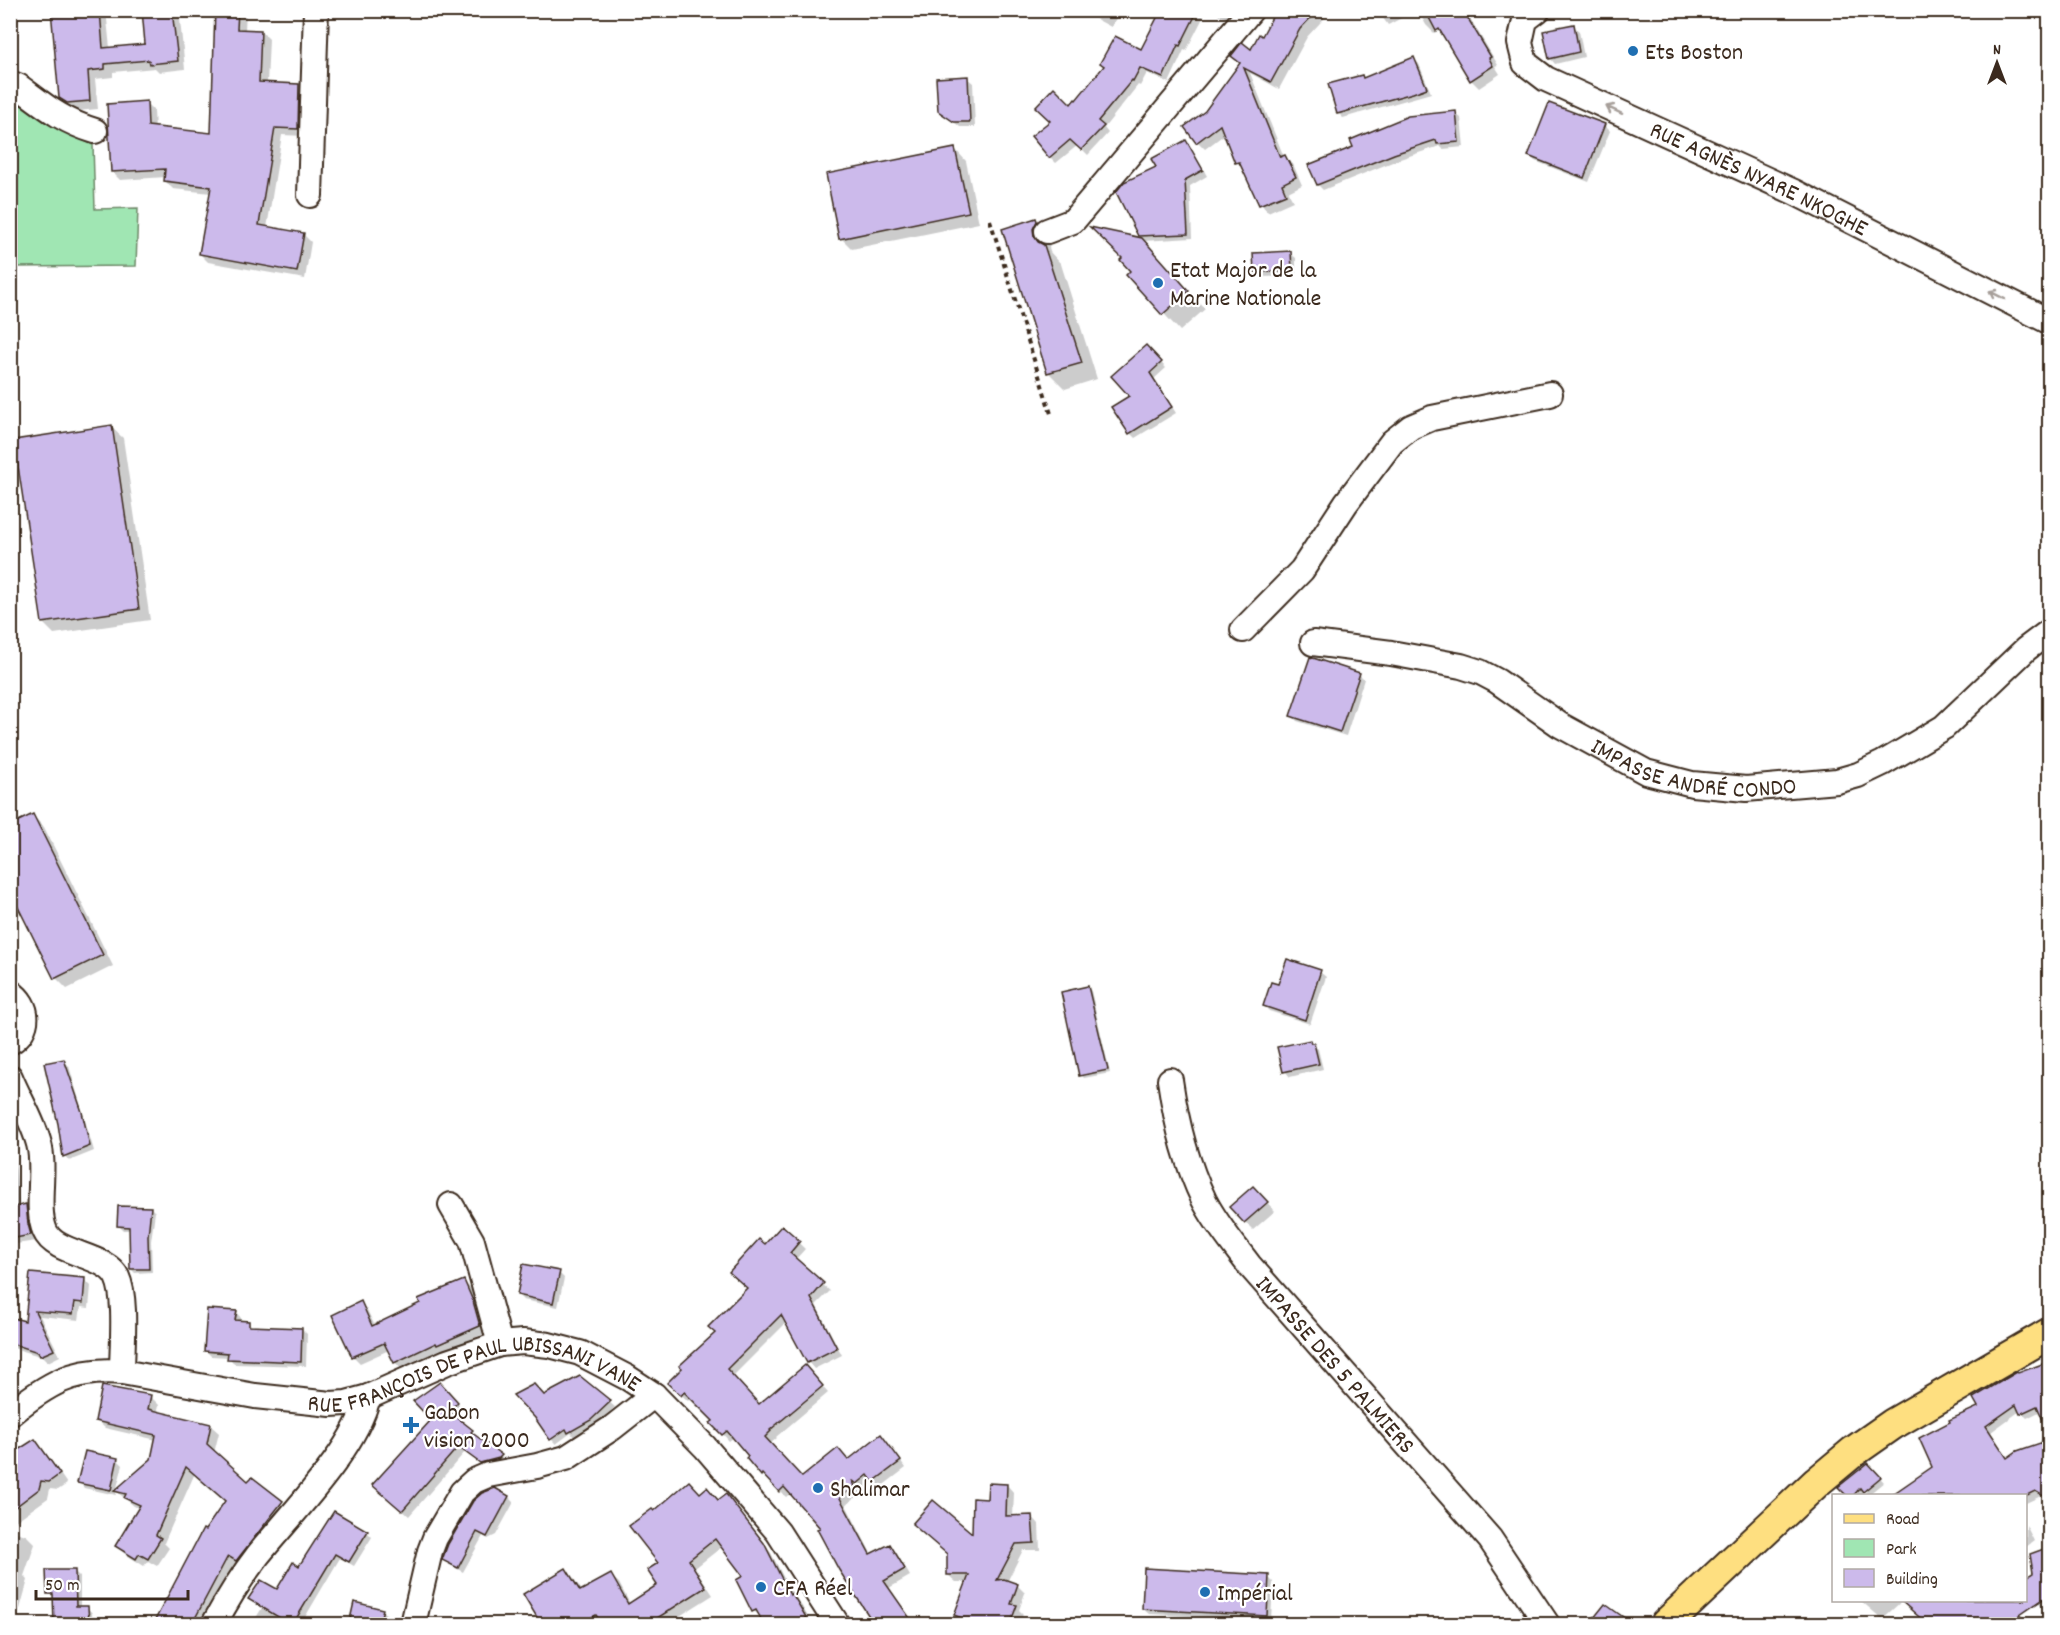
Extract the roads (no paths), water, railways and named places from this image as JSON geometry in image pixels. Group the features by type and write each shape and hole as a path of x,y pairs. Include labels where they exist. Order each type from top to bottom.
{"main road":[{"path":"1666,1624 1852,1452 1893,1424 2049,1333"}],"street":[{"path":"310,195 316,10"},
{"path":"1047,231 1073,221 1251,10"},
{"name":"RUE AGNÈS NYARE NKOGHE","path":"1538,10 1525,20 1520,43 1525,63 1546,79 1794,192 2049,322"},
{"path":"10,83 18,86 60,117 95,131"},
{"path":"1243,630 1302,570 1346,503 1392,442 1411,427 1432,418 1550,394"},
{"name":"IMPASSE ANDRÉ CONDO","path":"1313,643 1391,653 1442,662 1480,672 1497,681 1560,725 1646,772 1692,784 1746,789 1837,781 1858,775 1883,763 1944,727 2026,649 2049,631"},
{"path":"10,992 23,1004 26,1022 22,1031 10,1042"},
{"path":"10,1077 39,1144 42,1220 45,1233 58,1244 103,1265 116,1274 121,1291 122,1372"},
{"name":"IMPASSE DES 5 PALMIERS","path":"1170,1080 1183,1145 1201,1194 1219,1225 1249,1265 1490,1539 1547,1624"},
{"path":"451,1205 471,1240 500,1344"},
{"name":"RUE FRANÇOIS DE PAUL UBISSANI VANE","path":"10,1414 46,1387 64,1378 85,1373 122,1372 255,1396 310,1403 346,1403 369,1397 447,1362 500,1344 523,1342 564,1348 580,1353 628,1378 654,1395 705,1447 765,1515 790,1549 837,1624"},
{"path":"413,1624 435,1538 462,1492 474,1480 566,1458 612,1428 654,1395"},
{"path":"214,1624 244,1573 341,1452 365,1410 369,1397"}],"place":[{"name":"Ets Boston","path":"1633,51"},
{"name":"Etat Major de la Marine Nationale","path":"1158,283"},
{"name":"Gabon vision 2000","path":"411,1425"},
{"name":"Shalimar","path":"818,1488"},
{"name":"CFA Réel","path":"761,1587"},
{"name":"Impérial","path":"1205,1592"}]}
